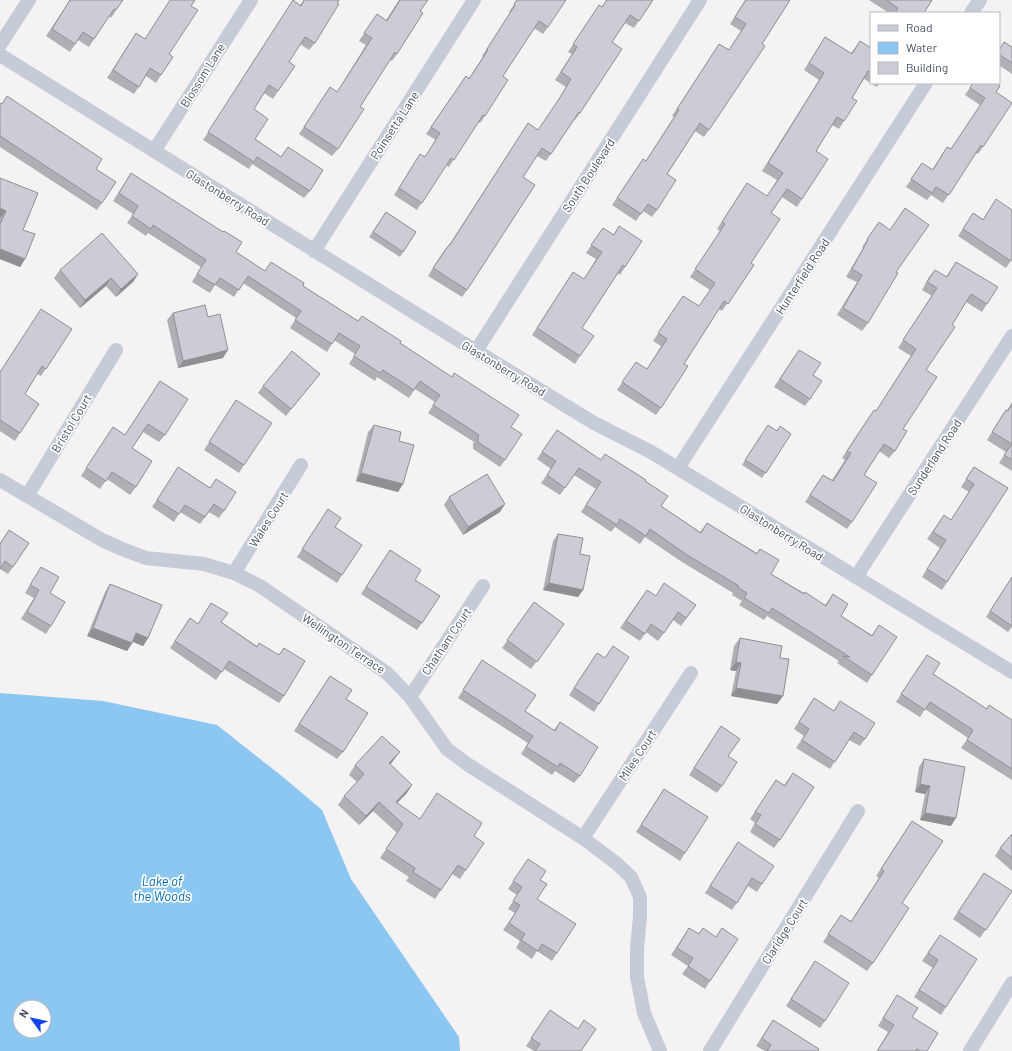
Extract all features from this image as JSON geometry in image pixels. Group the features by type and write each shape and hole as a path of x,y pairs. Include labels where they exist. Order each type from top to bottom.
{"street":[{"path":"0,45 29,0"},
{"name":"Blossom Lane","path":"154,151 250,0"},
{"name":"Poinsetta Lane","path":"314,251 474,0"},
{"name":"South Boulevard","path":"476,351 700,0"},
{"path":"972,12 980,0"},
{"name":"Glastonberry Road","path":"0,55 314,251 594,423 651,452 678,468 1012,672"},
{"name":"Hunterfield Road","path":"678,468 925,84"},
{"name":"Sunderland Road","path":"856,577 1012,336"},
{"name":"Bristol Court","path":"27,496 116,350"},
{"name":"Wales Court","path":"234,573 301,465"},
{"name":"Wellington Terrace","path":"0,480 102,540 122,549 146,558 204,564 234,573 260,586 387,673 410,697 447,749 467,764 583,838 616,863 630,877 640,897 637,977 644,1013 660,1051"},
{"name":"Chatham Court","path":"410,697 483,586"},
{"name":"Miles Court","path":"583,838 691,673"},
{"name":"Claridge Court","path":"710,1051 858,811"},
{"path":"970,1051 1012,983"}],"water":[{"name":"Lake of the Woods","path":"0,693 103,701 217,725 322,810 351,879 459,1037 460,1051 0,1051"}],"building":[{"path":"70,0 123,0 116,10 114,9 94,39 83,32 75,44 52,29"},
{"path":"170,0 195,0 191,6 198,10 169,54 173,57 161,75 150,68 139,87 113,70 136,33 145,39"},
{"path":"293,0 301,6 304,0 339,0 337,3 339,4 315,43 305,37 289,62 295,66 278,91 269,85 254,109 268,119 255,139 281,157 288,147 323,170 310,191 257,157 254,162 208,132"},
{"path":"400,0 428,0 420,11 423,13 397,54 395,52 360,107 364,109 338,149 304,127 330,87 337,92 372,38 364,33 377,14 387,21"},
{"path":"517,0 566,0 548,27 539,21 503,76 508,80 485,116 483,115 454,160 451,158 422,203 399,188 420,154 425,157 440,133 431,127 466,76 469,79"},
{"path":"607,0 653,0 639,21 630,15 612,42 622,49 580,113 579,112 551,154 542,148 523,177 535,185 467,290 433,268 450,245 528,123 538,130 559,99 571,79 561,72 577,47 573,44 599,5 602,7"},
{"path":"746,0 790,0 762,44 765,46 709,130 700,123 667,174 676,180 657,210 648,204 641,214 617,198 643,159 646,161 679,110 677,109 719,44 729,50 746,24 735,17"},
{"path":"886,0 932,0 925,12 896,12 898,8"},
{"path":"825,37 852,54 860,41 870,47 870,72 868,71 852,98 857,101 844,121 837,117 816,151 828,159 802,199 787,189 771,213 780,219 751,263 754,265 728,304 724,301 684,364 688,366 661,408 622,382 636,362 647,369 667,339 658,333 683,296 699,306 715,283 695,269 725,224 722,222 747,183 767,196 783,173 768,163 824,73 809,63"},
{"path":"1004,42 1012,47 1012,63 1000,55 1000,48"},
{"path":"972,84 997,84 1000,86 996,92 1012,103 983,147 981,145 949,195 936,187 932,193 911,179 922,163 933,170 947,147 951,149 985,98 970,88"},
{"path":"7,96 102,159 96,169 116,182 102,203 0,136 0,103 2,104"},
{"path":"131,173 223,232 224,231 242,242 236,252 265,271 271,262 304,283 303,286 358,321 362,316 452,377 454,373 519,415 511,427 522,434 505,460 478,442 479,435 433,405 440,395 420,381 414,390 383,370 380,373 354,356 360,346 339,333 332,344 295,320 301,311 248,276 239,290 220,278 215,285 197,274 206,260 153,225 151,229 132,216 138,206 119,193"},
{"path":"0,178 38,193 23,230 35,234 25,259 0,249 0,224 6,211 0,208"},
{"path":"996,199 1012,210 1011,261 963,229 973,213 983,220"},
{"path":"905,208 929,225 896,272 898,273 868,323 843,308 862,275 852,269 868,240 867,239 879,222 890,230"},
{"path":"386,212 416,232 403,252 373,232"},
{"path":"619,226 642,241 625,267 623,265 582,328 594,336 580,356 537,328 573,272 584,279 602,252 591,245 603,228 614,235"},
{"path":"102,233 138,274 121,289 111,278 85,300 60,270"},
{"path":"956,262 998,287 987,304 971,294 952,325 955,327 926,370 937,377 903,429 907,431 895,451 884,444 864,475 877,483 852,522 810,495 823,475 833,481 851,453 847,451 874,410 876,411 916,349 903,340 937,288 927,282 935,270 947,277"},
{"path":"205,305 208,317 220,314 228,350 183,361 173,313"},
{"path":"41,309 72,329 46,369 42,366 25,394 39,404 20,433 0,420 0,372"},
{"path":"799,350 821,363 813,375 822,381 810,399 780,379"},
{"path":"292,351 320,374 291,409 263,386"},
{"path":"160,381 188,399 165,435 148,424 132,448 152,461 136,487 112,472 106,481 86,468 113,427 125,435"},
{"path":"236,400 272,423 244,465 209,442"},
{"path":"1012,403 1012,444 992,432 1006,410 1008,411"},
{"path":"374,425 401,432 399,441 414,445 403,484 361,473"},
{"path":"768,425 777,431 780,426 791,434 766,473 745,460"},
{"path":"557,430 601,460 605,454 646,480 645,481 668,496 661,506 701,533 707,523 757,554 760,549 779,560 771,574 804,594 805,592 826,606 833,594 848,604 841,616 872,636 879,625 897,637 872,675 843,656 850,657 772,608 769,613 744,598 747,593 737,587 739,586 687,555 650,529 646,536 620,519 617,525 586,505 601,482 579,468 565,488 547,475 556,461 542,452"},
{"path":"1012,444 1012,460 1004,455"},
{"path":"178,467 210,488 216,479 236,492 224,511 214,504 205,517 185,505 179,514 157,500"},
{"path":"974,467 1008,488 947,582 927,569 946,540 933,532 944,515 951,520 974,484 966,479"},
{"path":"487,474 505,504 468,527 449,497"},
{"path":"328,509 341,518 335,527 362,545 342,575 302,549"},
{"path":"9,530 29,543 13,567 5,561 0,569 0,544"},
{"path":"558,534 583,538 580,554 590,556 583,590 549,583"},
{"path":"390,550 421,570 415,580 440,596 422,623 366,587"},
{"path":"41,567 59,577 50,593 65,602 51,626 27,612 39,590 30,585"},
{"path":"1012,577 1012,626 990,611"},
{"path":"664,583 696,605 686,618 678,612 664,633 651,624 645,634 626,621 647,590 656,596"},
{"path":"110,584 162,605 148,638 136,633 132,643 93,628"},
{"path":"534,602 564,624 537,662 507,640"},
{"path":"211,603 228,613 221,622 257,647 259,643 279,655 284,648 305,661 284,696 229,661 222,672 175,641 190,618 198,624"},
{"path":"740,638 782,646 780,658 789,659 783,696 736,688 741,663 736,662"},
{"path":"613,646 629,657 599,704 574,688 597,653 605,658"},
{"path":"927,655 940,663 933,674 987,709 989,705 1012,720 1012,769 967,740 973,730 930,702 925,710 901,694"},
{"path":"482,660 536,695 525,711 555,731 560,722 598,747 580,776 560,763 558,767 526,747 533,736 463,690"},
{"path":"330,676 352,690 346,699 368,713 343,752 299,724"},
{"path":"814,698 834,711 840,701 875,723 865,739 854,732 835,762 802,740 809,729 799,722"},
{"path":"721,726 740,739 728,756 737,762 722,786 694,768"},
{"path":"382,736 400,752 389,763 412,785 396,802 420,819 437,793 482,823 474,836 484,843 466,870 458,865 441,890 413,872 415,868 386,849 403,824 379,802 366,816 344,796 364,774 355,765"},
{"path":"924,759 965,767 956,818 925,813 930,786 920,784"},
{"path":"793,773 814,787 780,840 755,824 761,815 755,812 776,780 785,786"},
{"path":"664,789 708,817 685,853 641,825"},
{"path":"912,821 943,841 902,903 909,908 873,963 828,934 841,915 851,922 884,871 881,869"},
{"path":"1012,834 1012,858 1000,848"},
{"path":"738,842 774,866 762,884 752,878 737,903 710,886"},
{"path":"528,859 546,871 540,880 547,884 537,899 576,924 557,953 542,944 538,951 521,940 525,934 509,923 520,905 513,901 522,887 513,881"},
{"path":"984,873 1012,891 986,930 958,912"},
{"path":"689,928 699,934 703,928 716,937 722,928 738,939 710,981 688,966 693,958 677,948"},
{"path":"940,935 977,959 946,1007 919,990 938,960 928,953"},
{"path":"815,961 849,983 825,1021 791,999"},
{"path":"897,995 918,1008 912,1017 938,1033 927,1051 920,1051 917,1049 915,1051 877,1051 894,1025 883,1018"},
{"path":"550,1010 578,1029 584,1020 596,1029 581,1051 535,1051 540,1044 531,1038"},
{"path":"773,1020 819,1049 818,1051 767,1051 771,1045 762,1038"}]}
